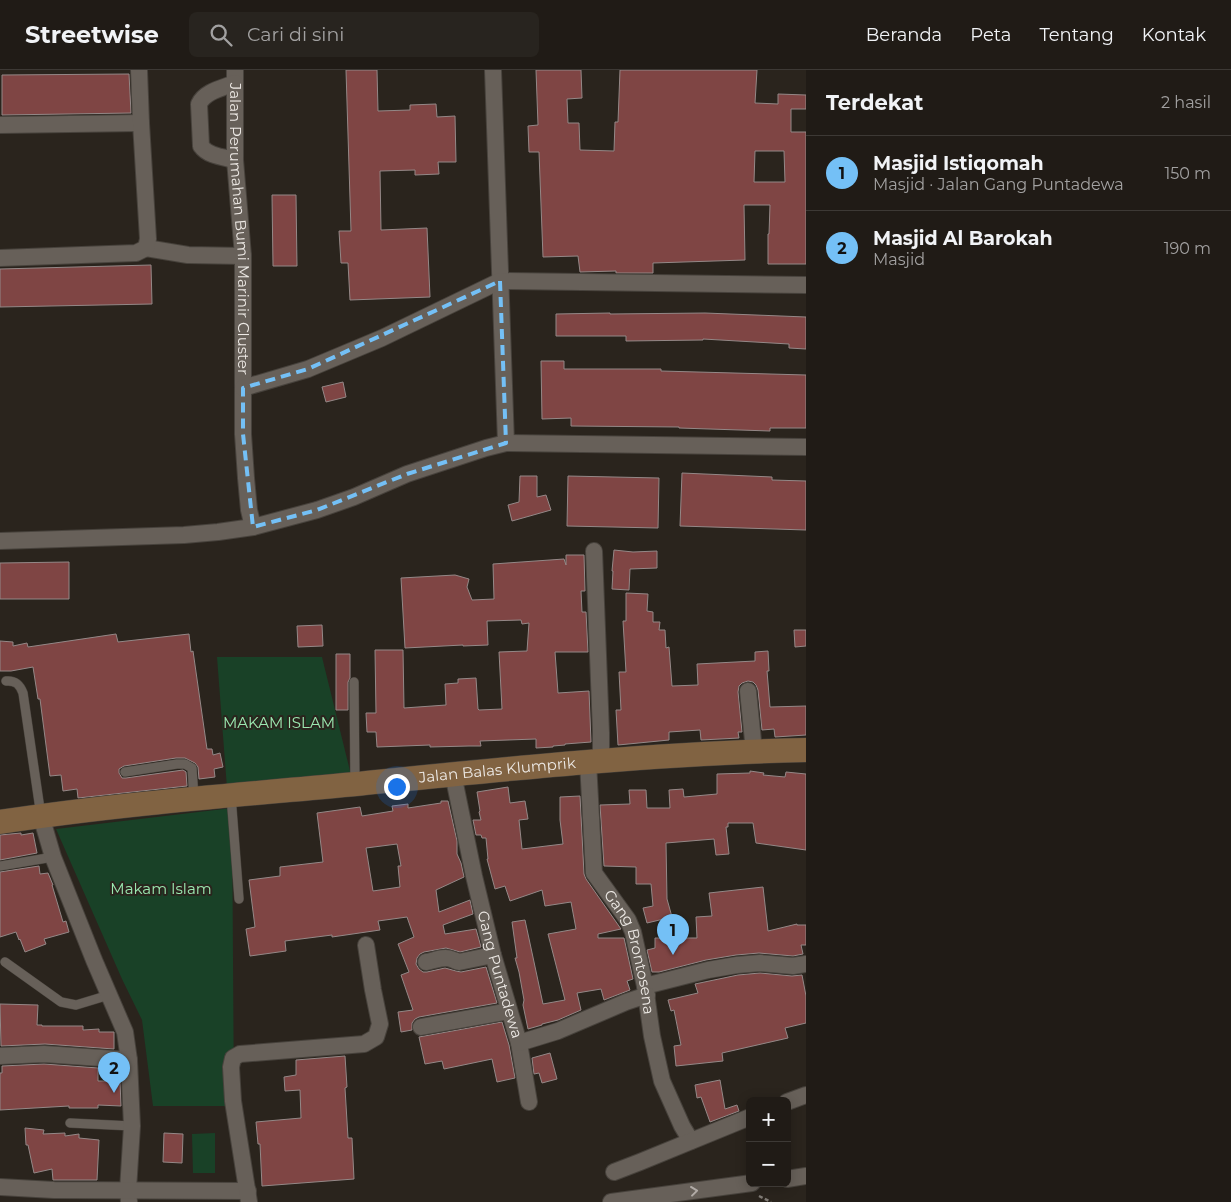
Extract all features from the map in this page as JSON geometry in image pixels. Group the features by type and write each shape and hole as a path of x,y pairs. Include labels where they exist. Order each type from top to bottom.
{"street":[{"path":"139,70 148,239 146,248"},
{"path":"493,70 506,443"},
{"path":"235,77 206,94 199,104 201,146 209,153 235,160"},
{"name":"Jalan Perumahan Bumi Marinir Cluster","path":"235,77 235,160 243,256 243,434 249,510 253,527"},
{"path":"0,125 141,123"},
{"path":"0,258 136,254 146,248 188,255 243,256"},
{"name":"Jalan Perumahan Bumi Marinir Cluster","path":"244,388 308,369 382,338 500,281 806,285"},
{"path":"0,541 184,535 253,527 317,510 354,497 407,474 506,443 806,447"},
{"name":"Gang Brontosena","path":"594,551 602,733 595,761 594,873 628,920 636,944 646,990 652,1036 662,1081 682,1126 691,1141"},
{"path":"748,691 754,751"},
{"name":"Jalan Balas Klumprik","path":"0,822 194,798 595,761 754,751 806,750"},
{"name":"Gang Puntadewa","path":"453,774 474,876 493,955 519,1043 558,1031 626,1002 646,990 708,970 760,963 793,966 806,964"},
{"path":"41,816 53,857 125,1032 129,1060 132,1126 128,1196"},
{"path":"0,1187 128,1196 249,1197 233,1101 233,1058 240,1054 364,1044 376,1037 380,1024 366,945"},
{"path":"426,962 444,958 459,962 493,955"},
{"path":"420,1028 509,1011"},
{"path":"519,1043 529,1102"},
{"path":"0,1056 44,1054 129,1060"},
{"path":"791,1100 806,1094"},
{"path":"614,1172 746,1119"},
{"path":"791,1178 806,1176"},
{"path":"611,1202 746,1184"}],"lane":[{"path":"6,681 12,681 20,685 23,693 41,816"},
{"path":"354,682 355,784"},
{"path":"125,772 185,764 192,768 194,798"},
{"path":"231,795 239,899"},
{"path":"0,866 53,857"},
{"path":"5,962 61,1002 76,1005 109,996"},
{"path":"70,1123 132,1126"}],"highlighted area":[{"path":"500,281 506,443 407,474 317,510 253,527 243,434 243,388 308,369"}],"green space":[{"name":"MAKAM ISLAM","path":"217,657 322,657 351,775 227,788"},
{"name":"Makam Islam","path":"232,808 234,1106 153,1106 142,1020 56,829"},
{"path":"215,1133 215,1173 193,1173 192,1134"}],"building":[{"path":"346,70 377,70 378,111 410,110 410,105 436,104 437,117 455,116 456,162 438,162 439,174 415,175 415,170 380,171 381,230 427,228 430,297 350,300 348,263 341,263 339,231 351,231"},
{"path":"536,70 581,70 582,98 567,99 568,123 579,123 580,150 614,151 615,122 618,122 620,70 757,70 755,103 778,104 778,94 806,95 806,109 791,109 791,132 806,132 806,264 768,264 770,205 744,205 745,260 653,263 653,273 616,273 616,271 580,272 578,256 543,257 539,152 529,152 528,126 538,125","holes":["755,151 784,151 785,182 754,182"]},
{"path":"129,74 131,113 2,115 2,75"},
{"path":"272,195 296,195 297,266 273,266"},
{"path":"151,265 152,304 0,307 0,269"},
{"path":"705,313 806,317 806,349 789,348 789,344 703,339 626,341 626,336 556,336 556,314"},
{"path":"541,361 564,361 564,369 661,369 661,371 806,375 806,428 770,428 770,431 679,427 571,426 571,418 542,419"},
{"path":"343,382 346,397 326,402 322,387"},
{"path":"682,473 772,477 772,480 806,481 806,530 680,526"},
{"path":"520,476 537,476 537,497 546,495 551,510 512,521 508,505 519,502"},
{"path":"568,476 659,478 658,528 567,526"},
{"path":"614,550 633,552 657,551 657,568 630,569 629,590 612,589"},
{"path":"566,555 584,555 585,591 581,591 582,612 586,612 588,652 555,652 558,693 589,691 591,742 536,748 536,739 480,741 481,746 377,747 376,732 367,732 366,713 376,713 375,650 403,650 404,708 446,705 445,684 458,683 458,679 476,678 479,710 502,709 499,652 527,651 529,623 522,624 521,620 487,621 488,645 405,648 401,578 455,575 469,579 467,587 472,600 494,599 493,564 564,559 566,565"},
{"path":"69,562 69,599 0,599 0,563"},
{"path":"626,593 648,594 647,611 653,612 653,622 660,622 659,630 665,630 666,648 669,647 672,686 698,685 697,664 755,661 755,652 768,651 769,671 767,671 770,707 806,706 806,735 775,737 774,729 762,730 758,690 753,682 748,681 739,686 738,692 742,732 738,732 739,738 701,740 700,730 669,732 669,740 618,745 616,710 621,710 619,672 626,672 623,621 626,621"},
{"path":"322,625 323,646 298,647 297,626"},
{"path":"794,630 806,630 806,646 795,647"},
{"path":"116,634 118,642 189,634 207,749 212,749 213,755 220,753 223,767 214,769 215,777 199,779 198,767 195,763 185,758 176,758 124,766 119,769 119,773 122,778 126,778 183,770 186,772 187,786 78,798 77,789 63,791 61,775 50,776 40,699 38,699 33,667 0,671 0,641 13,642 13,646 27,643 28,647"},
{"path":"336,654 350,654 348,710 336,710"},
{"path":"750,771 764,773 763,775 785,777 786,772 806,774 806,850 756,843 753,823 728,823 728,827 726,827 729,854 716,855 714,839 666,843 667,899 672,917 647,923 643,908 653,906 651,884 636,884 636,867 604,866 600,805 630,804 629,790 646,790 647,808 670,808 669,790 683,789 684,797 717,794 717,774 750,773"},
{"path":"508,787 510,803 525,801 528,819 519,820 522,849 563,844 560,797 580,796 584,874 621,929 598,934 598,938 624,938 633,979 627,981 630,990 604,1000 601,989 577,993 581,1010 558,1020 528,1029 515,958 517,958 512,922 525,920 543,1004 565,1000 548,934 576,929 571,902 545,906 542,890 510,901 505,886 495,889 487,859 486,838 476,835 473,820 481,820 477,792"},
{"path":"441,801 448,801 457,841 457,854 464,877 436,890 439,912 470,900 473,914 443,925 445,934 476,929 481,947 460,952 446,948 424,952 417,958 416,964 423,972 445,968 461,972 486,967 497,1003 419,1017 412,1023 412,1030 401,1032 398,1012 413,1010 401,975 409,972 398,944 414,937 407,917 378,921 380,930 285,941 286,951 250,956 246,929 255,927 249,880 280,876 280,867 323,862 317,813 360,807 362,816 393,811 392,806 408,804 408,808 441,803","holes":["397,844 401,866 398,866 400,887 373,891 366,848"]},
{"path":"21,833 21,835 33,833 37,853 0,860 0,835"},
{"path":"39,866 40,874 48,873 63,922 66,921 69,932 44,939 46,944 25,952 16,932 0,937 0,872"},
{"path":"763,887 768,931 797,924 806,925 806,945 801,945 803,954 793,956 759,953 736,955 652,972 647,950 655,948 655,938 697,938 696,917 712,916 709,893"},
{"path":"760,973 802,975 806,996 806,1023 785,1028 788,1038 722,1053 723,1061 676,1066 674,1046 681,1045 674,1010 671,1011 668,1000 698,993 695,984 738,975"},
{"path":"0,1004 38,1005 37,1025 83,1026 83,1030 99,1029 99,1032 114,1032 114,1049 45,1044 1,1046"},
{"path":"502,1022 509,1045 515,1078 497,1082 492,1059 444,1069 442,1061 425,1064 419,1037"},
{"path":"550,1053 557,1079 542,1083 539,1073 534,1074 532,1058"},
{"path":"345,1056 348,1138 352,1138 354,1179 262,1186 260,1144 258,1144 256,1122 301,1118 300,1090 285,1091 284,1077 296,1075 296,1060"},
{"path":"44,1064 98,1068 98,1081 120,1081 121,1106 98,1105 98,1108 69,1108 69,1106 0,1110 0,1073 2,1073 2,1066"},
{"path":"720,1080 725,1109 737,1105 739,1111 710,1122 701,1097 697,1098 695,1085"},
{"path":"25,1128 44,1130 43,1134 65,1133 65,1136 79,1134 79,1138 99,1140 97,1180 53,1180 52,1169 34,1173 28,1145 26,1145"},
{"path":"164,1133 183,1134 182,1163 163,1162"}],"place":[{"name":"Masjid Istiqomah","path":"673,955"},
{"name":"Masjid Al Barokah","path":"114,1093"}]}
